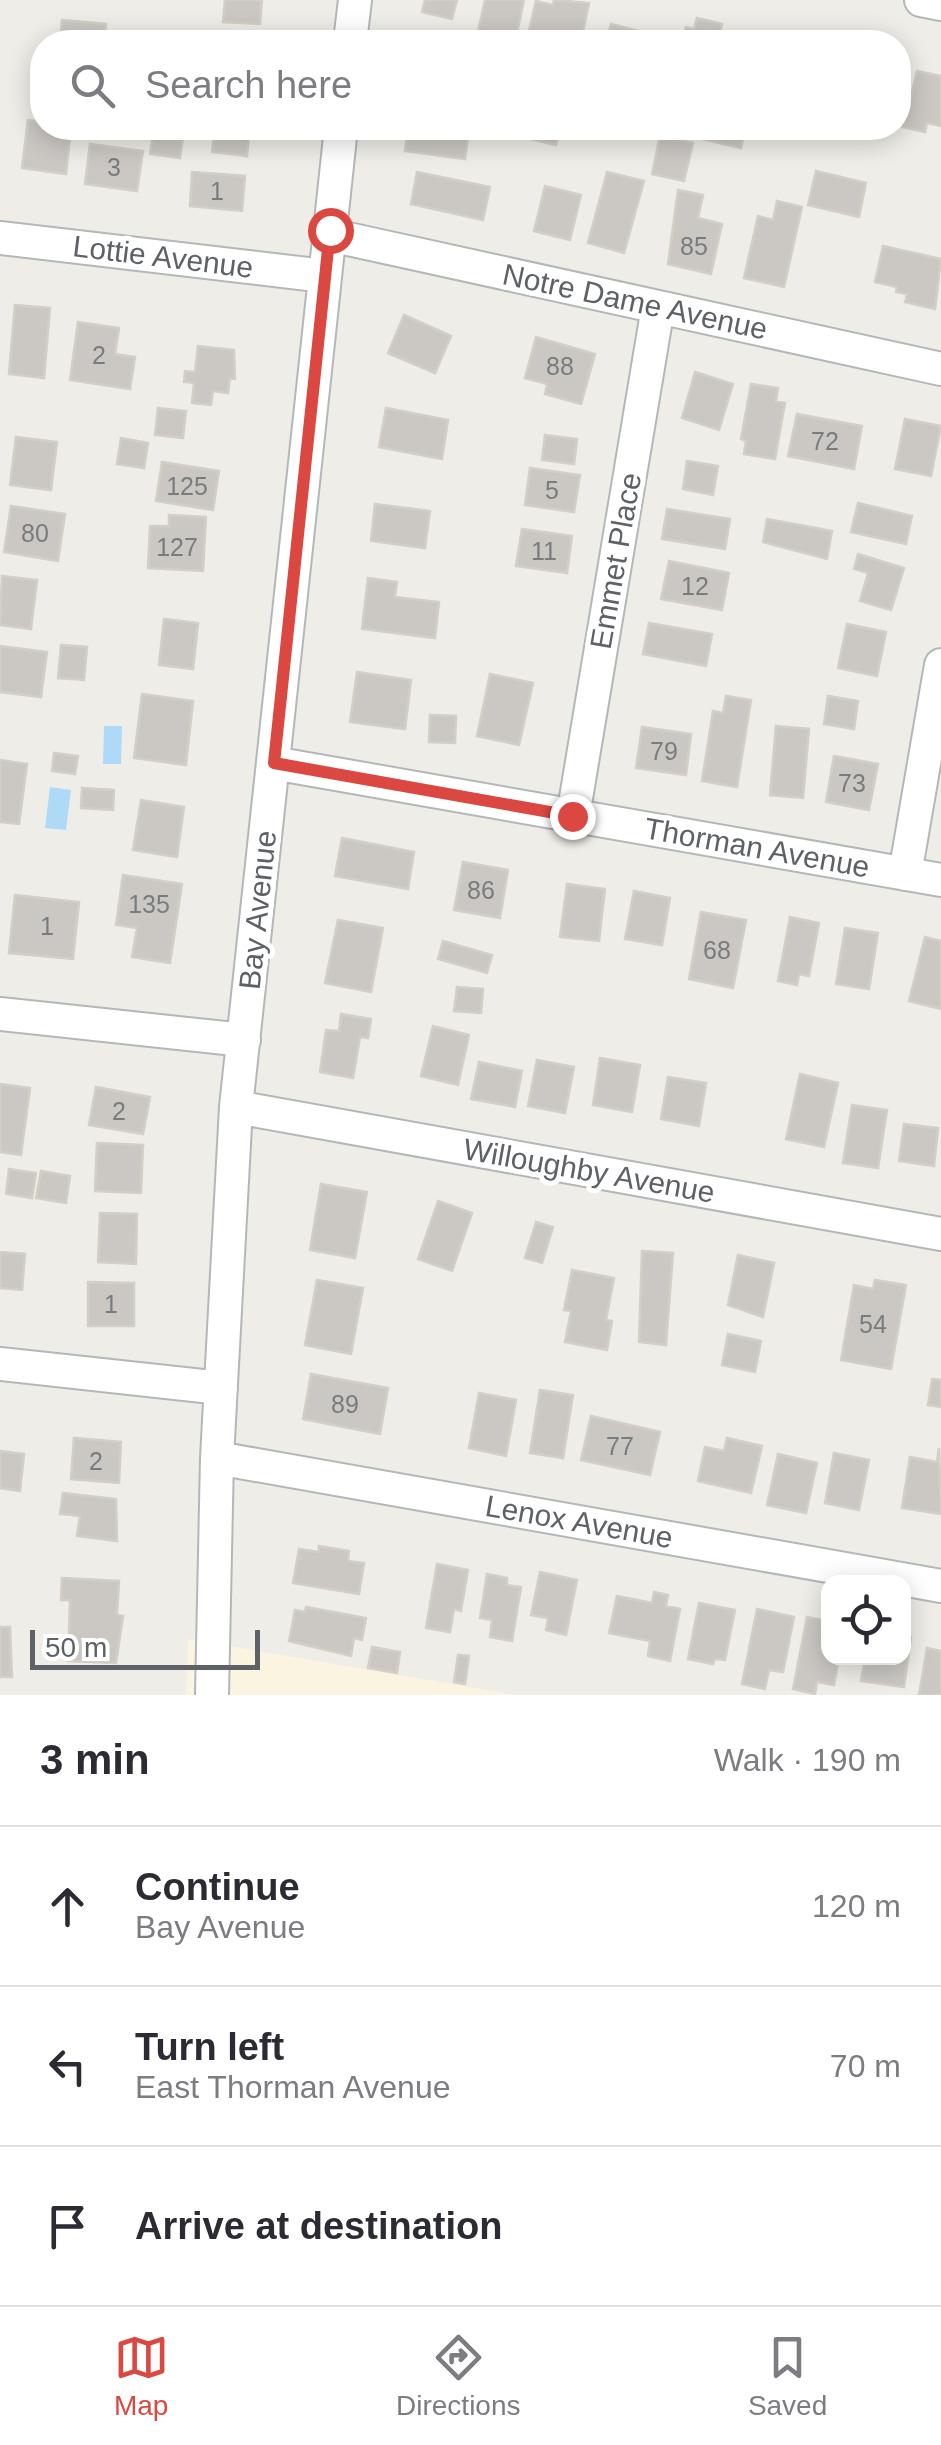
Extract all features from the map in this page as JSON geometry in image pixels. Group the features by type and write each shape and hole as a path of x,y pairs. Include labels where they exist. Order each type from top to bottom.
{"street":[{"path":"351,30 354,0"},
{"path":"921,0 941,4"},
{"name":"Bay Avenue","path":"212,1695 217,1458 236,1107 340,140"},
{"name":"Notre Dame Avenue","path":"330,235 941,369"},
{"name":"Lottie Avenue","path":"0,238 325,276"},
{"name":"Emmet Place","path":"572,816 658,307"},
{"path":"905,874 941,665"},
{"name":"Thorman Avenue","path":"274,763 941,880"},
{"path":"0,1014 244,1040"},
{"name":"Willoughby Avenue","path":"236,1107 941,1234"},
{"path":"0,1364 221,1388"},
{"name":"Lenox Avenue","path":"217,1458 941,1586"}],"shaded area":[{"path":"188,1639 516,1695 186,1695"}],"water":[{"path":"104,726 122,726 121,764 103,764"},
{"path":"50,787 71,790 66,830 45,828"}],"building":[{"path":"225,0 262,0 260,24 223,22"},
{"path":"425,0 457,0 452,19 422,12"},
{"path":"485,0 524,0 518,30 478,30"},
{"path":"554,0 589,3 583,30 529,30 536,1 553,5"},
{"path":"697,18 722,24 721,30 685,30 694,29"},
{"path":"62,20 106,24 106,30 61,30"},
{"path":"611,24 634,30 609,30"},
{"path":"917,71 941,76 941,126 927,123 925,132 911,129 911,97"},
{"path":"28,120 30,140 70,140 66,174 22,168"},
{"path":"152,140 182,140 180,158 150,154"},
{"path":"214,140 249,140 247,156 212,152"},
{"path":"406,140 467,140 465,159 405,151"},
{"path":"659,140 693,143 684,181 652,174"},
{"path":"706,140 743,140 741,148"},
{"path":"90,144 143,151 137,191 85,184"},
{"path":"816,171 866,183 859,217 808,205"},
{"path":"192,172 245,176 242,211 190,206"},
{"path":"417,172 490,187 483,220 411,204"},
{"path":"607,172 644,181 624,253 588,243"},
{"path":"545,186 581,195 570,240 534,231"},
{"path":"678,190 703,195 698,218 722,224 711,274 668,264"},
{"path":"777,201 802,207 784,287 744,278 758,216 773,220"},
{"path":"883,246 941,259 935,309 905,302 907,294 896,292 897,287 875,282"},
{"path":"15,305 50,308 44,378 9,374"},
{"path":"404,315 451,336 435,373 388,353"},
{"path":"78,322 119,328 115,354 135,357 130,389 70,380"},
{"path":"536,337 595,354 581,404 545,394 547,384 525,378"},
{"path":"198,346 234,350 235,379 230,378 228,393 213,391 211,405 192,403 194,383 184,382 185,371 195,372"},
{"path":"695,372 733,384 719,430 682,418"},
{"path":"751,384 778,388 776,401 785,403 775,459 744,454 746,441 741,439"},
{"path":"158,408 186,411 183,438 155,435"},
{"path":"386,408 448,420 442,459 379,447"},
{"path":"797,414 862,426 854,469 788,456"},
{"path":"905,419 941,426 931,476 895,469"},
{"path":"545,435 577,439 574,464 542,460"},
{"path":"16,437 57,442 51,490 10,485"},
{"path":"121,438 148,443 144,468 117,464"},
{"path":"687,461 718,466 713,495 683,489"},
{"path":"162,462 219,471 213,510 156,501"},
{"path":"530,468 580,475 574,512 525,505"},
{"path":"858,503 912,516 906,544 851,532"},
{"path":"375,504 430,511 425,548 371,541"},
{"path":"11,506 65,514 58,561 4,552"},
{"path":"667,509 730,519 725,549 662,539"},
{"path":"169,515 206,517 203,571 148,568 150,526 169,526"},
{"path":"767,519 832,531 827,559 763,542"},
{"path":"522,529 572,536 567,573 516,566"},
{"path":"858,554 904,568 891,610 860,601 868,573 854,569"},
{"path":"669,561 729,573 722,610 661,599"},
{"path":"2,576 37,580 31,629 0,625"},
{"path":"368,578 397,582 395,597 439,602 435,638 362,629"},
{"path":"164,619 198,623 193,669 159,665"},
{"path":"649,623 712,634 706,666 643,654"},
{"path":"847,624 886,632 877,676 838,668"},
{"path":"61,645 87,647 84,680 58,678"},
{"path":"0,646 47,652 41,697 0,692"},
{"path":"357,672 411,680 405,729 350,722"},
{"path":"490,674 533,683 519,745 477,736"},
{"path":"142,694 193,701 186,765 134,758"},
{"path":"726,696 751,700 737,787 702,781 713,711 723,713"},
{"path":"828,696 858,701 854,729 824,724"},
{"path":"430,715 456,716 455,743 429,742"},
{"path":"776,726 809,729 803,798 770,795"},
{"path":"642,727 691,734 686,775 636,768"},
{"path":"54,753 78,756 75,774 52,771"},
{"path":"834,756 878,764 869,810 826,802"},
{"path":"0,760 27,764 19,824 0,822"},
{"path":"82,788 114,790 113,810 81,808"},
{"path":"141,800 184,807 177,857 133,850"},
{"path":"342,838 414,852 408,889 335,876"},
{"path":"463,862 508,870 500,918 454,910"},
{"path":"123,875 182,884 170,963 132,957 137,928 116,925"},
{"path":"567,884 605,889 599,941 560,937"},
{"path":"634,891 670,898 662,945 625,939"},
{"path":"15,895 79,902 73,959 9,953"},
{"path":"701,912 746,920 733,988 689,979"},
{"path":"790,917 819,923 809,976 799,974 797,985 778,981"},
{"path":"338,920 383,928 371,992 325,983"},
{"path":"845,928 878,933 869,989 836,984"},
{"path":"925,937 941,941 941,1009 909,1001"},
{"path":"443,941 492,955 487,973 438,959"},
{"path":"457,987 483,989 481,1013 454,1011"},
{"path":"341,1014 371,1019 368,1038 360,1037 353,1078 320,1072 326,1030 339,1031"},
{"path":"433,1026 469,1035 458,1085 421,1076"},
{"path":"600,1058 640,1065 632,1112 593,1105"},
{"path":"537,1060 574,1067 565,1113 528,1106"},
{"path":"479,1062 522,1071 515,1107 471,1099"},
{"path":"800,1074 838,1083 824,1147 786,1139"},
{"path":"668,1077 706,1083 699,1126 661,1119"},
{"path":"0,1084 30,1088 21,1155 0,1152"},
{"path":"96,1087 150,1097 143,1134 89,1125"},
{"path":"852,1105 887,1110 878,1168 843,1163"},
{"path":"904,1124 938,1128 934,1166 899,1161"},
{"path":"97,1143 143,1145 141,1193 95,1191"},
{"path":"9,1169 36,1173 32,1198 6,1194"},
{"path":"41,1171 70,1176 66,1203 36,1198"},
{"path":"321,1184 367,1192 355,1258 310,1250"},
{"path":"438,1201 472,1213 452,1271 418,1259"},
{"path":"100,1213 137,1214 136,1264 98,1262"},
{"path":"536,1222 553,1227 542,1263 525,1258"},
{"path":"642,1251 673,1253 666,1345 639,1342"},
{"path":"0,1252 25,1254 22,1290 0,1288"},
{"path":"738,1255 774,1263 763,1317 728,1305"},
{"path":"572,1270 614,1278 606,1320 612,1321 607,1350 565,1342 571,1311 564,1310"},
{"path":"317,1280 363,1288 351,1354 305,1345"},
{"path":"875,1280 906,1285 891,1369 841,1360 854,1285 873,1289"},
{"path":"88,1282 134,1283 134,1326 88,1326"},
{"path":"728,1334 761,1341 755,1372 722,1365"},
{"path":"311,1374 388,1388 380,1434 303,1419"},
{"path":"932,1379 941,1380 941,1407 928,1405"},
{"path":"540,1390 573,1395 563,1458 530,1453"},
{"path":"479,1393 516,1400 506,1456 469,1448"},
{"path":"591,1416 660,1432 650,1475 581,1460"},
{"path":"74,1438 121,1442 119,1483 71,1479"},
{"path":"727,1438 762,1446 751,1493 698,1481 705,1447 724,1451"},
{"path":"939,1448 941,1514 902,1508 910,1457 937,1462"},
{"path":"0,1451 24,1454 20,1491 0,1488"},
{"path":"834,1453 869,1460 859,1510 825,1503"},
{"path":"778,1454 817,1463 806,1513 767,1505"},
{"path":"63,1493 116,1499 117,1541 77,1536 80,1516 60,1514"},
{"path":"319,1546 349,1551 348,1561 364,1563 359,1594 293,1583 299,1549 319,1552"},
{"path":"437,1564 468,1570 461,1611 454,1609 450,1632 426,1628"},
{"path":"540,1572 577,1580 566,1635 546,1630 548,1618 531,1615"},
{"path":"487,1574 507,1578 507,1585 521,1587 512,1641 490,1637 492,1620 480,1618"},
{"path":"62,1578 119,1581 117,1615 123,1616 116,1663 68,1661 70,1600 61,1600"},
{"path":"654,1592 668,1595 666,1606 680,1609 670,1661 648,1656 650,1641 609,1633 617,1596 652,1603"},
{"path":"699,1603 735,1610 725,1660 715,1659 713,1664 688,1659"},
{"path":"306,1607 366,1618 362,1640 354,1638 351,1656 289,1641 295,1610 305,1612"},
{"path":"757,1609 794,1617 783,1672 769,1670 765,1689 742,1684"},
{"path":"807,1617 821,1620 821,1665 838,1665 834,1685 817,1682 815,1694 793,1689"},
{"path":"0,1627 10,1627 12,1677 0,1677"},
{"path":"372,1647 400,1652 397,1673 368,1668"},
{"path":"927,1648 941,1651 941,1695 919,1695"},
{"path":"458,1655 469,1656 465,1684 454,1682"},
{"path":"864,1665 907,1665 904,1687 861,1681"}],"route":[{"path":"330,230 274,763 572,816"}]}
